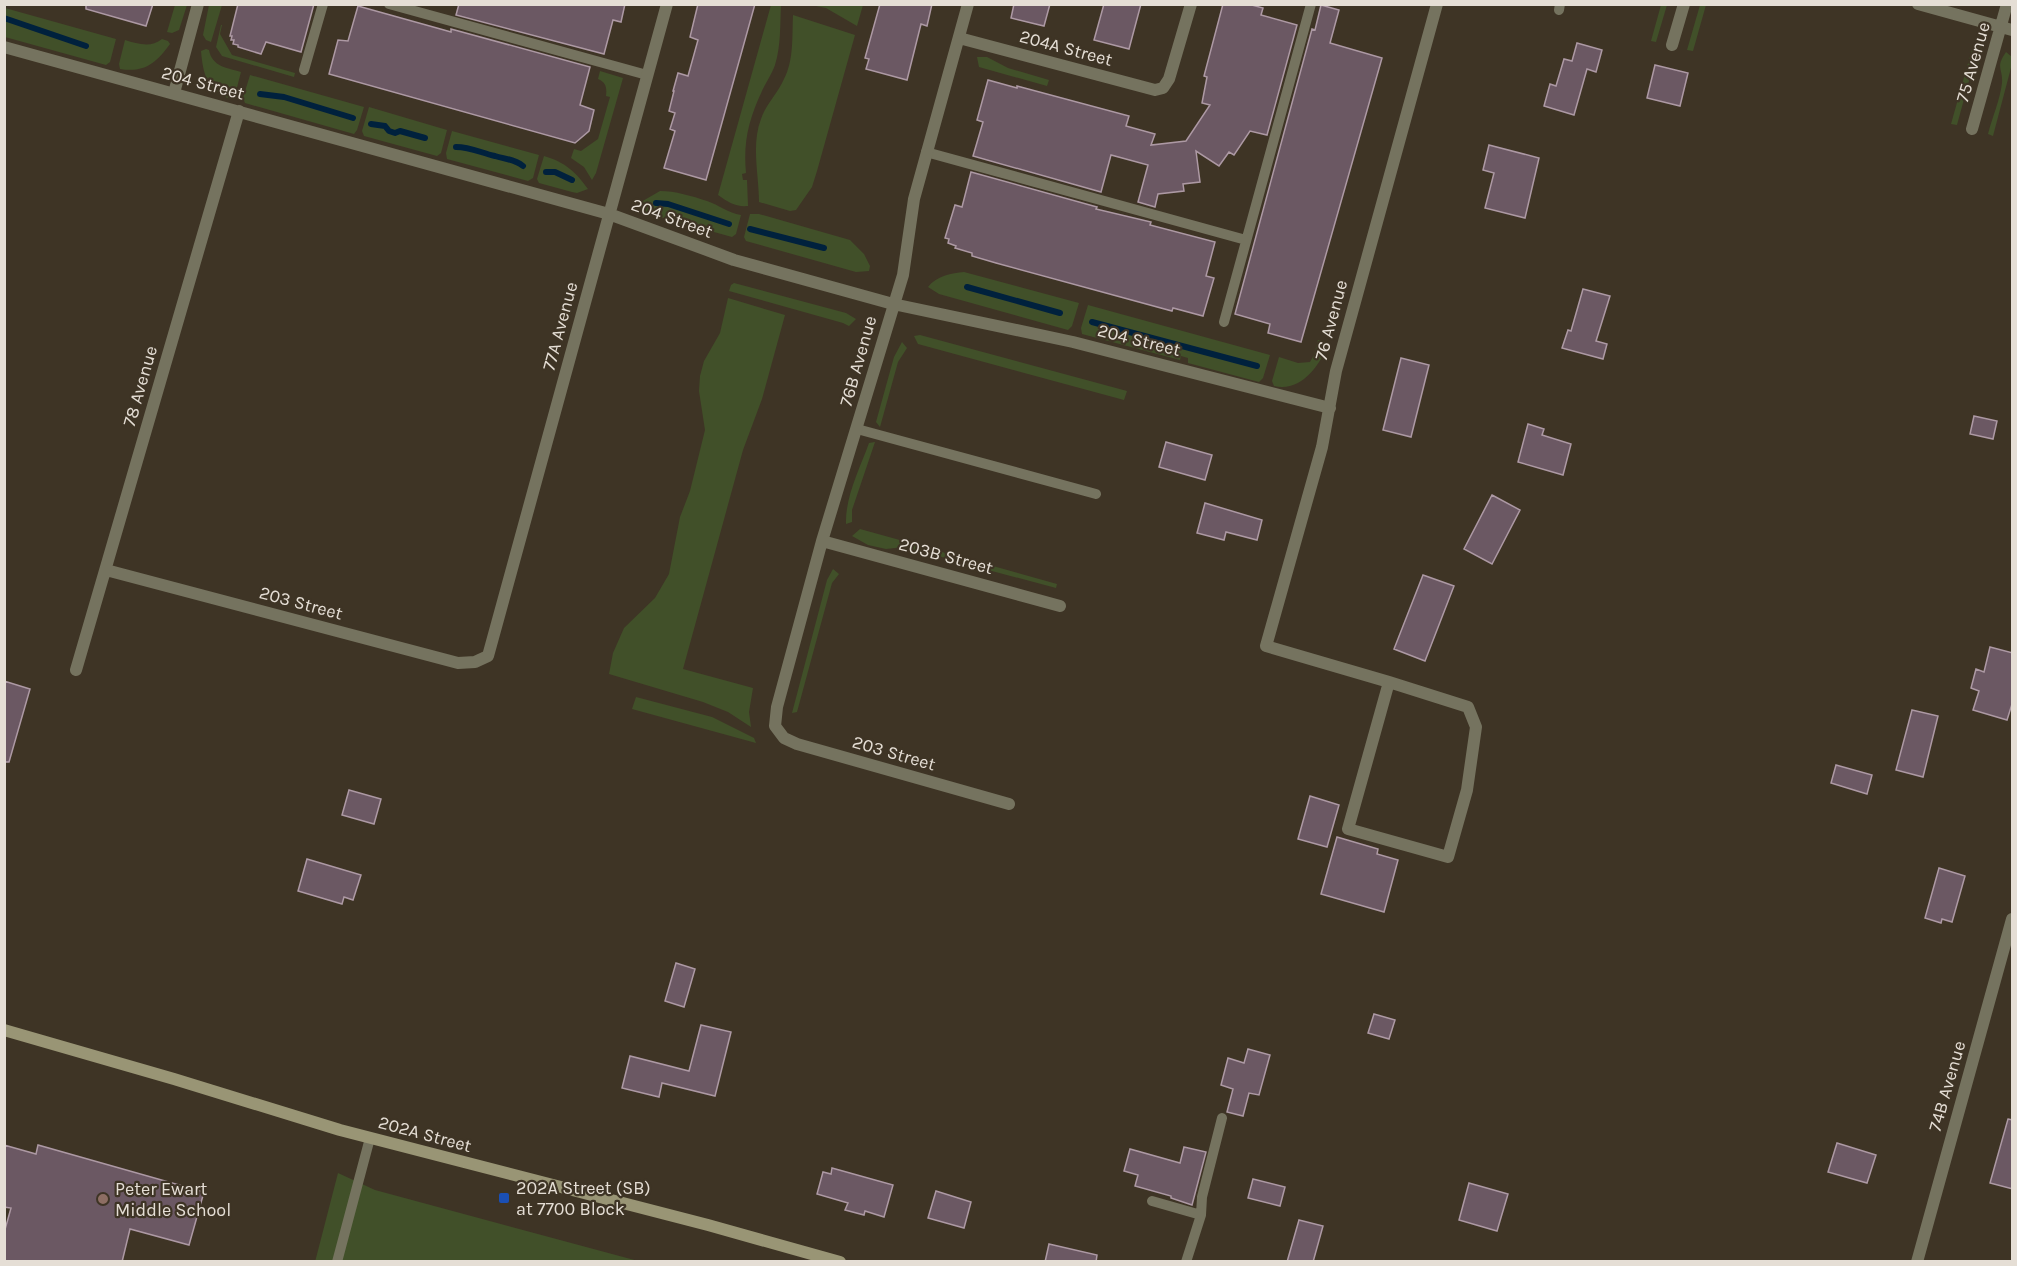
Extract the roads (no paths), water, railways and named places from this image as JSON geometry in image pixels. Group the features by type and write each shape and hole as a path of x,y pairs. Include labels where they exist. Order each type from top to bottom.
{"main road":[{"name":"202A Street","path":"4,1030 370,1138 708,1225 840,1262"}],"street":[{"path":"174,93 198,4"},
{"name":"77A Avenue","path":"488,656 667,4"},
{"name":"76B Avenue","path":"775,726 777,707 822,541 905,266 914,199 968,4"},
{"name":"204A Street","path":"959,38 1155,90 1163,88 1169,79 1191,4"},
{"name":"76 Avenue","path":"1389,682 1266,646 1322,447 1336,371 1437,4"},
{"path":"1672,45 1684,4"},
{"path":"1918,4 2007,29"},
{"name":"75 Avenue","path":"1972,129 2007,29 2007,4"},
{"name":"204 Street","path":"4,47 609,214 734,260 893,304 1073,342 1330,408"},
{"name":"78 Avenue","path":"76,670 239,111"},
{"name":"203B Street","path":"822,541 1060,606"},
{"name":"203 Street","path":"106,570 458,663 475,662 488,656"},
{"path":"1389,682 1468,707 1476,727 1467,790 1449,857 1348,830 1389,682"},
{"name":"203 Street","path":"775,726 784,738 797,744 1009,804"},
{"name":"74B Avenue","path":"1917,1262 2013,920"}],"lane":[{"path":"304,70 323,4"},
{"path":"389,4 647,75"},
{"path":"1224,322 1311,4"},
{"path":"926,152 1246,240"},
{"path":"857,429 1096,494"},
{"path":"1186,1262 1201,1215 1202,1197 1222,1118"},
{"path":"337,1262 370,1138"},
{"path":"1152,1201 1201,1215"}],"waterway":[{"path":"4,18 86,46"},
{"path":"260,94 284,97 353,118"},
{"path":"371,124 385,126 389,131 395,133 400,131 425,138"},
{"path":"456,147 471,149 523,166"},
{"path":"546,172 555,172 572,180"},
{"path":"656,203 668,204 729,224"},
{"path":"750,229 824,248"},
{"path":"967,287 1060,313"},
{"path":"1092,322 1257,366"}],"place":[{"name":"202A Street (SB) at 7700 Block","path":"504,1198"},
{"name":"Peter Ewart Middle School","path":"103,1199"}]}
